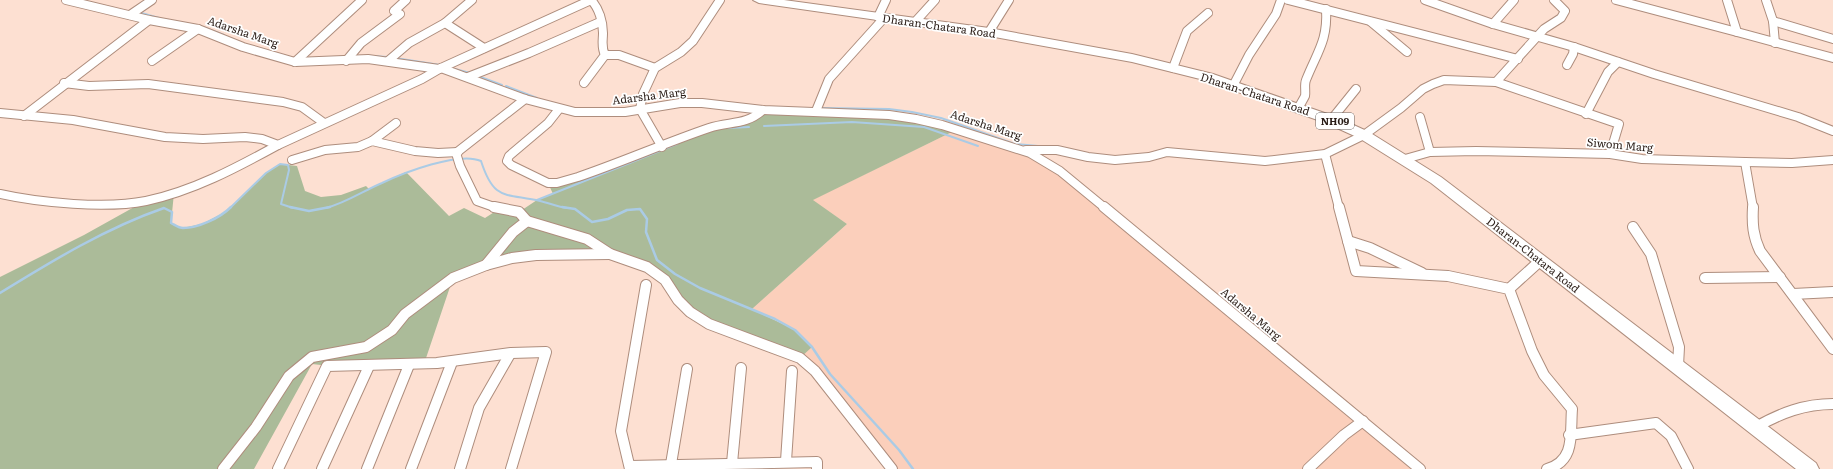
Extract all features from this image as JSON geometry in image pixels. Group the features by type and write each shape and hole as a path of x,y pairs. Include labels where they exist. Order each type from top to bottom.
{"main road":[{"name":"Dharan-Chatara Road","path":"759,0 989,32 1095,50 1173,68 1233,86 1298,107 1364,134 1436,180 1810,469"}],"street":[{"name":"Adarsha Marg","path":"66,0 149,20 198,29 243,47 295,62 368,59 440,68 559,109 593,113 625,112 680,103 702,102 763,110 889,114 926,120 1001,144 1025,150 1060,171 1420,469"},
{"path":"130,15 152,0"},
{"path":"295,62 362,0"},
{"path":"346,61 361,43 400,14 394,11 406,0"},
{"path":"388,61 409,43 445,23 472,0"},
{"path":"0,194 35,200 87,204 110,204 145,201 174,193 238,167 324,123 422,79 440,68 591,0 596,5 603,31 601,50 604,54"},
{"path":"662,147 640,110 643,94 655,68 681,52 693,41 720,0"},
{"path":"816,112 829,79 881,18 886,0"},
{"path":"915,22 935,0"},
{"path":"989,32 1009,0"},
{"path":"1233,86 1249,55 1276,14 1281,0"},
{"path":"1288,0 1518,59"},
{"path":"1494,24 1514,0"},
{"path":"1496,82 1544,29 1561,18 1564,14 1565,11 1554,0"},
{"path":"1616,0 1833,58"},
{"path":"1727,0 1737,32"},
{"path":"1766,0 1773,21 1776,43"},
{"path":"1430,1 1494,24 1574,47 1791,115 1833,131"},
{"path":"1298,107 1305,95 1305,82 1319,54 1324,39 1327,25 1326,9"},
{"path":"1173,68 1187,31 1208,13"},
{"path":"24,116 64,83 149,20"},
{"path":"1369,20 1407,52"},
{"path":"1773,21 1833,39"},
{"path":"468,77 491,67 529,54 600,22"},
{"path":"445,23 484,48"},
{"path":"152,61 198,29"},
{"path":"1567,65 1573,54 1574,47"},
{"path":"604,54 619,55 655,68"},
{"path":"584,84 604,54"},
{"path":"1586,114 1608,72 1618,62"},
{"path":"1025,150 1057,150 1088,157 1115,160 1149,157 1167,152 1265,161 1326,154 1364,134 1401,108 1423,89 1444,80 1496,82 1532,93 1586,114 1619,124 1610,154"},
{"path":"64,83 89,86 148,84 283,102 302,106 324,123"},
{"path":"1331,120 1356,89"},
{"path":"457,157 525,98"},
{"path":"559,109 548,123 509,156 507,161 511,165 548,183 556,183 662,147 712,127 749,121 757,117 763,110"},
{"path":"0,113 73,120 165,137 262,138 278,146"},
{"path":"1420,117 1430,152"},
{"path":"292,160 325,150 358,147 372,140 396,123"},
{"path":"372,140 382,144 424,151 450,153 457,157 477,201 499,209 519,212 526,221 587,239 610,254 646,267 664,280 678,300 690,312 709,324 800,358 815,371 892,469"},
{"name":"Siwom Marg","path":"1405,159 1430,152 1550,152 1610,154 1642,159 1745,162 1792,163 1833,160"},
{"path":"1326,154 1356,271 1448,276 1509,289"},
{"path":"1745,162 1754,205 1752,224 1754,239 1760,251 1833,349"},
{"path":"486,265 513,232 526,221"},
{"path":"1633,227 1651,254 1679,348 1678,366"},
{"path":"1348,241 1370,248 1425,274"},
{"path":"223,469 256,427 289,376 312,357 366,347 392,330 405,314 454,278 486,265 512,258 536,255 610,254"},
{"path":"1509,289 1541,260"},
{"path":"1705,278 1780,277"},
{"path":"646,285 621,431 630,467 671,464 786,461 817,462 817,469"},
{"path":"1509,289 1532,351 1544,375 1572,409 1569,452 1567,456 1554,467 1547,469"},
{"path":"1793,294 1833,292"},
{"path":"278,469 327,366 409,365 452,362 531,350 546,352 511,469"},
{"path":"460,469 479,408 510,354"},
{"path":"411,469 452,362"},
{"path":"366,469 409,365"},
{"path":"322,469 369,366"},
{"path":"732,463 741,368"},
{"path":"671,464 687,369"},
{"path":"786,461 792,371"},
{"path":"1756,427 1780,413 1797,406 1833,404"},
{"path":"1308,469 1344,435 1363,421"},
{"path":"1569,435 1656,422 1663,426 1674,440 1688,469"}],"shaded area":[{"path":"958,129 1045,161 1420,469 892,469 800,358 811,347 775,319 752,309 847,224 812,200"}],"green space":[{"path":"763,110 856,113 958,129 813,200 847,224 752,309 795,330 812,347 800,358 690,312 664,280 610,254 536,255 453,278 424,364 330,366 312,364 254,469 0,469 0,277 84,235 145,201 174,193 171,223 182,228 202,224 227,211 266,173 280,164 297,166 305,191 321,197 341,195 366,186 369,189 406,172 449,216 464,208 485,218 499,209 519,212 537,200 553,194 548,183 557,183"}],"waterway":[{"path":"138,12 159,18"},
{"path":"203,27 224,35"},
{"path":"372,56 387,57"},
{"path":"395,58 440,65"},
{"path":"455,69 470,73"},
{"path":"478,76 502,85"},
{"path":"506,86 537,98"},
{"path":"822,108 889,109 912,112 941,118 1015,144 1038,146"},
{"path":"764,126 852,122 924,127 978,146"},
{"path":"727,128 749,127"},
{"path":"537,200 677,144"},
{"path":"328,207 341,203 391,179 431,164 459,159 471,159 481,161 491,183 502,193 567,208"},
{"path":"230,208 266,173 280,164 288,165 289,170 281,204 290,207"},
{"path":"0,293 59,257 100,235 142,216 164,208 172,212 171,223 178,227 189,228 208,222 221,215 231,207"},
{"path":"290,207 309,211 328,207"},
{"path":"562,207 575,209 592,222 608,219 627,210 640,209 647,219 646,232 657,260 675,274 700,288 775,319 795,330 812,347 830,374 899,450 913,469"}]}
